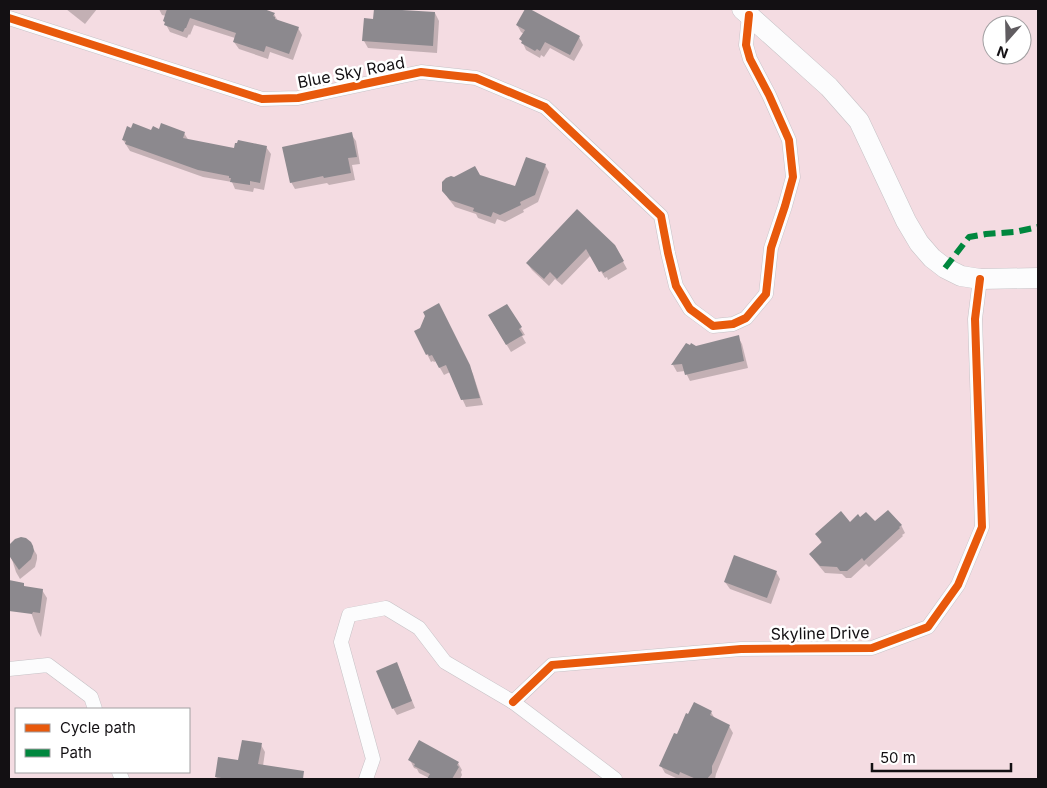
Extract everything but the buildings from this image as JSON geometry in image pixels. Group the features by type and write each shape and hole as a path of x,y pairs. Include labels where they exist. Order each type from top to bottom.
{"street":[{"name":"Blue Sky Road","path":"9,18 262,99 298,98 420,72 476,78 545,107 661,216 676,286 690,309 712,326 733,324 746,318 766,294 771,248 793,177 789,140 769,95 750,59 746,45 746,12"},
{"path":"746,12 829,87 859,121 906,221 919,243 932,258 944,268 961,276 980,279 1038,278"},
{"name":"Skyline Drive","path":"512,702 552,665 741,649 872,648 928,627 958,585 982,528 975,319 980,279"},
{"path":"366,779 373,758 341,642 349,615 386,608 419,628 445,662 512,702 615,779"},
{"path":"9,668 48,665 91,697 95,708"}],"shaded area":[{"path":"9,9 1038,9 1038,779 9,779"}],"marked path":[{"path":"945,268 969,237 1015,232 1038,227"}],"cycle path":[{"path":"9,18 262,99 298,98 421,72 476,78 545,107 661,216 676,286 690,309 713,326 733,324 746,318 766,294 771,248 793,177 789,140 769,95 750,59 746,45 749,15"},
{"path":"513,702 552,665 741,649 872,648 928,627 958,585 982,527 975,319 980,279"}]}
